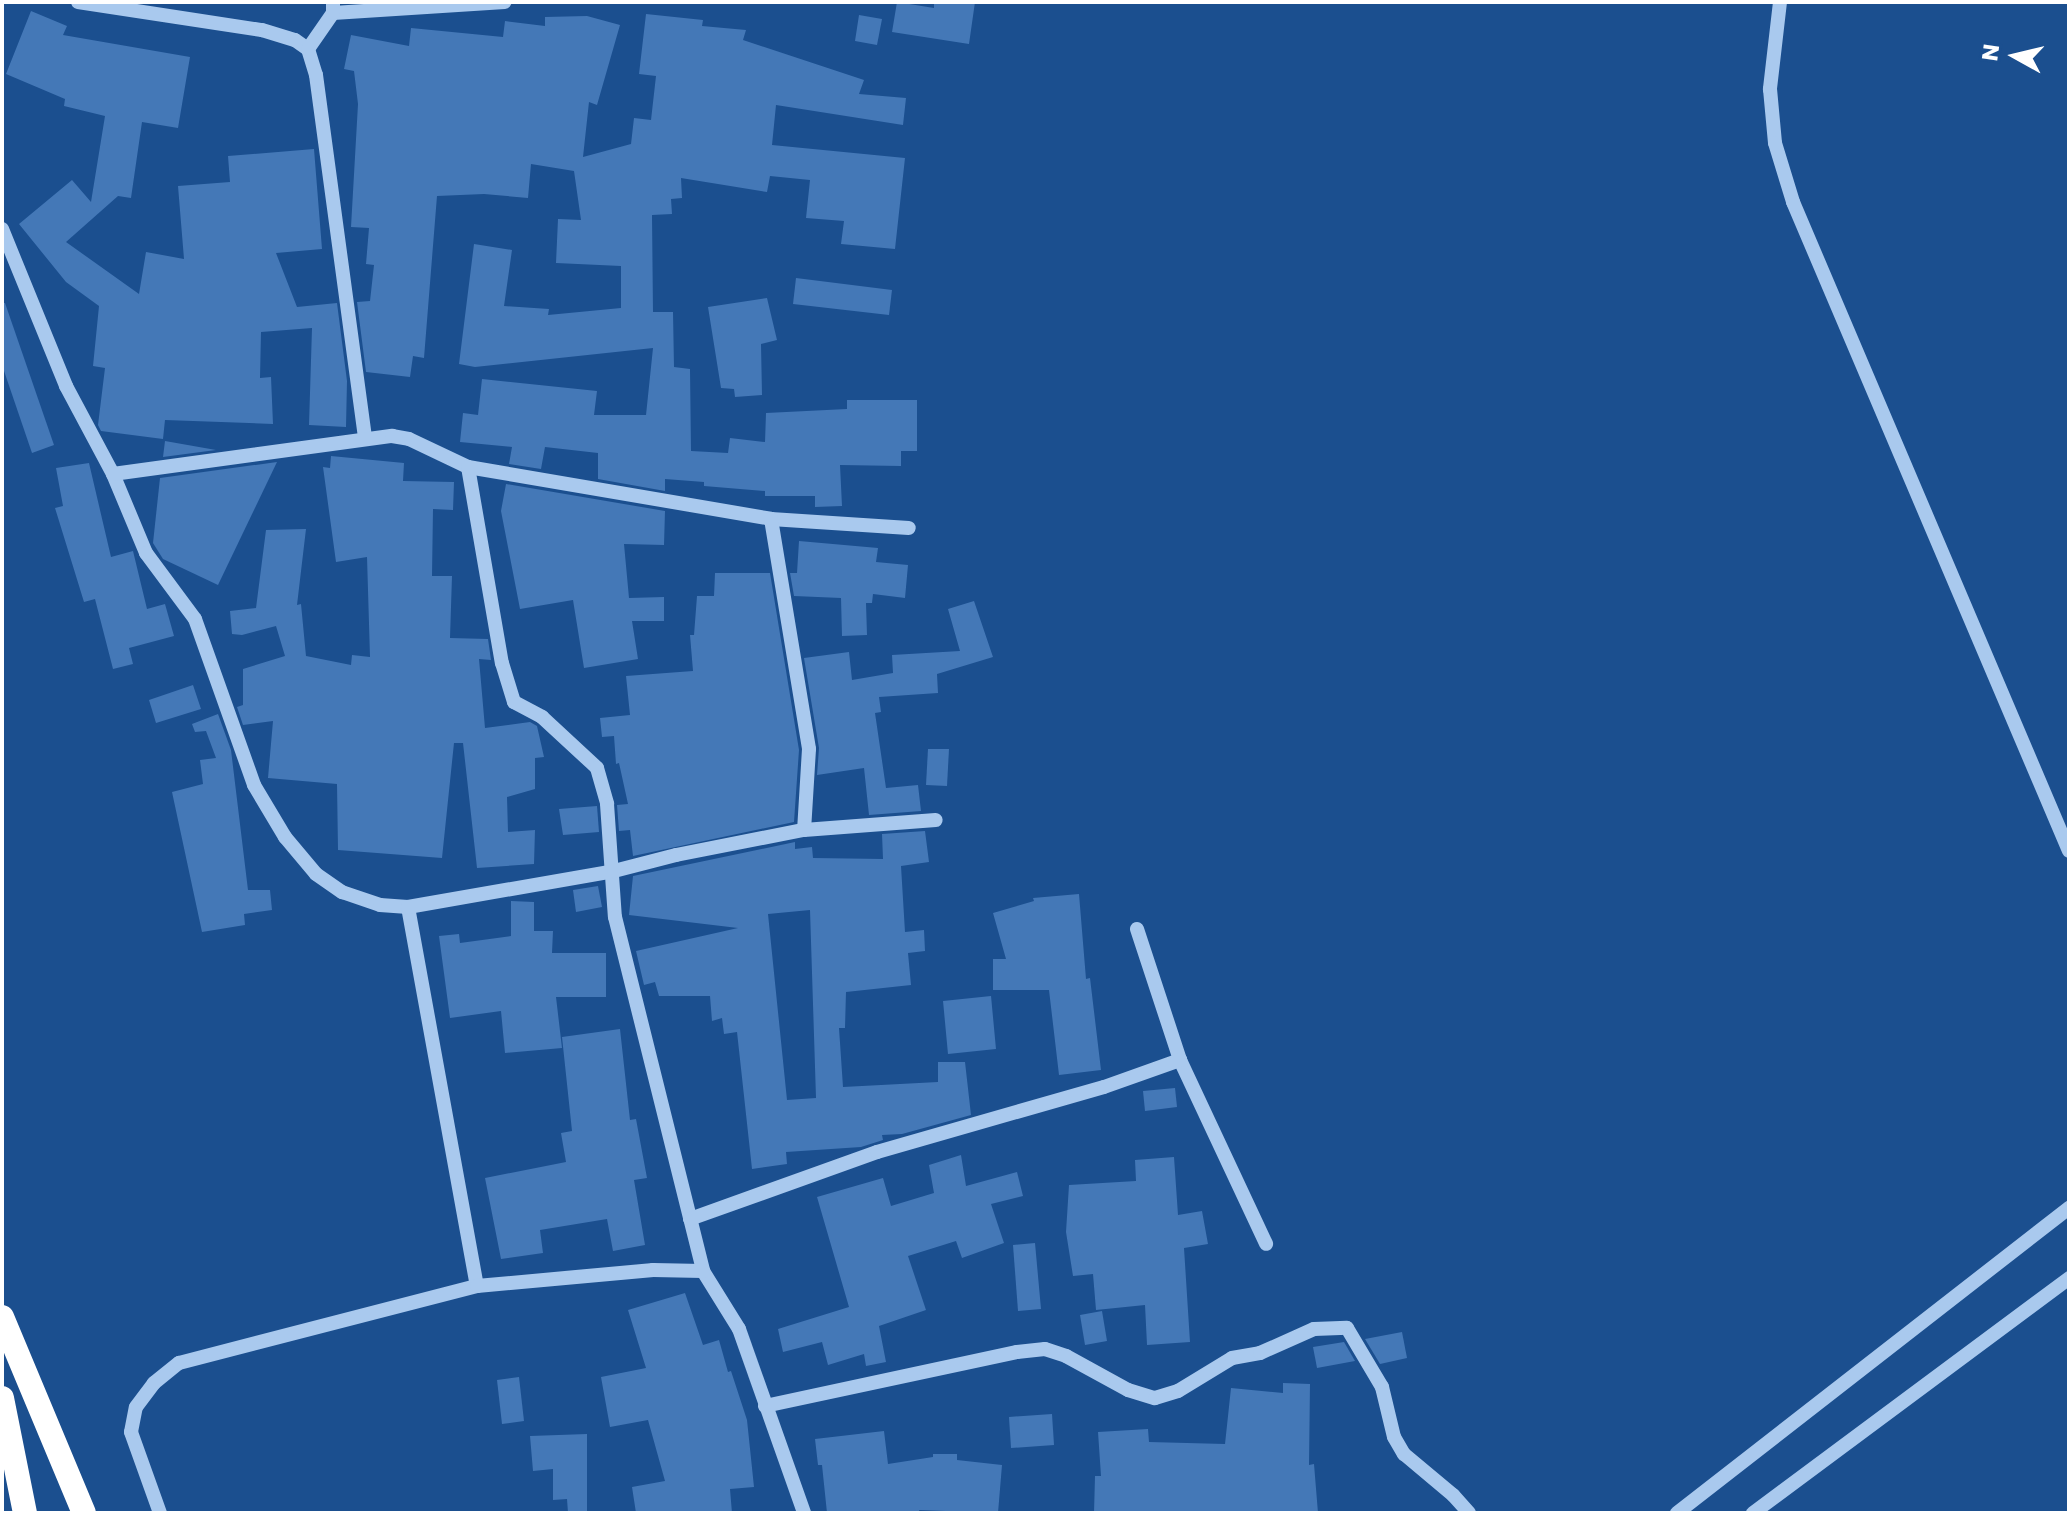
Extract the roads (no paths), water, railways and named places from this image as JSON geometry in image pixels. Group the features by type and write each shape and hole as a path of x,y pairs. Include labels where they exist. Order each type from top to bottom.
{"highway":[{"path":"2,1317 84,1513"},
{"path":"2,1398 25,1513"},
{"path":"2,1484 14,1513"}],"street":[{"path":"78,2 262,30 295,40 308,49 316,75 365,437"},
{"path":"308,49 333,8 505,2"},
{"path":"1780,2 1770,89 1775,143 1793,202 2069,851"},
{"path":"2,229 66,386 113,474 146,553 195,619 254,785 285,837 316,874 342,892 380,905 408,907 614,871 676,855 804,830 936,820"},
{"path":"113,474 365,437 409,439 468,467 771,519 909,528"},
{"path":"468,467 502,663 514,702 542,717 597,768 607,804 615,917 703,1271 739,1329 804,1513"},
{"path":"771,519 809,749 804,830"},
{"path":"408,907 477,1286"},
{"path":"1137,929 1180,1060 1266,1244"},
{"path":"690,1219 877,1152 1104,1087 1180,1060"},
{"path":"1677,1513 2069,1208"},
{"path":"160,1513 131,1432 136,1407 154,1383 179,1363 477,1286 653,1270 703,1271"},
{"path":"1753,1513 2069,1278"},
{"path":"765,1406 1017,1352 1045,1349 1066,1356 1128,1390 1155,1398 1178,1391 1232,1358 1260,1353 1314,1329 1347,1328 1382,1387 1394,1437 1404,1454 1453,1495 1469,1513"}]}
